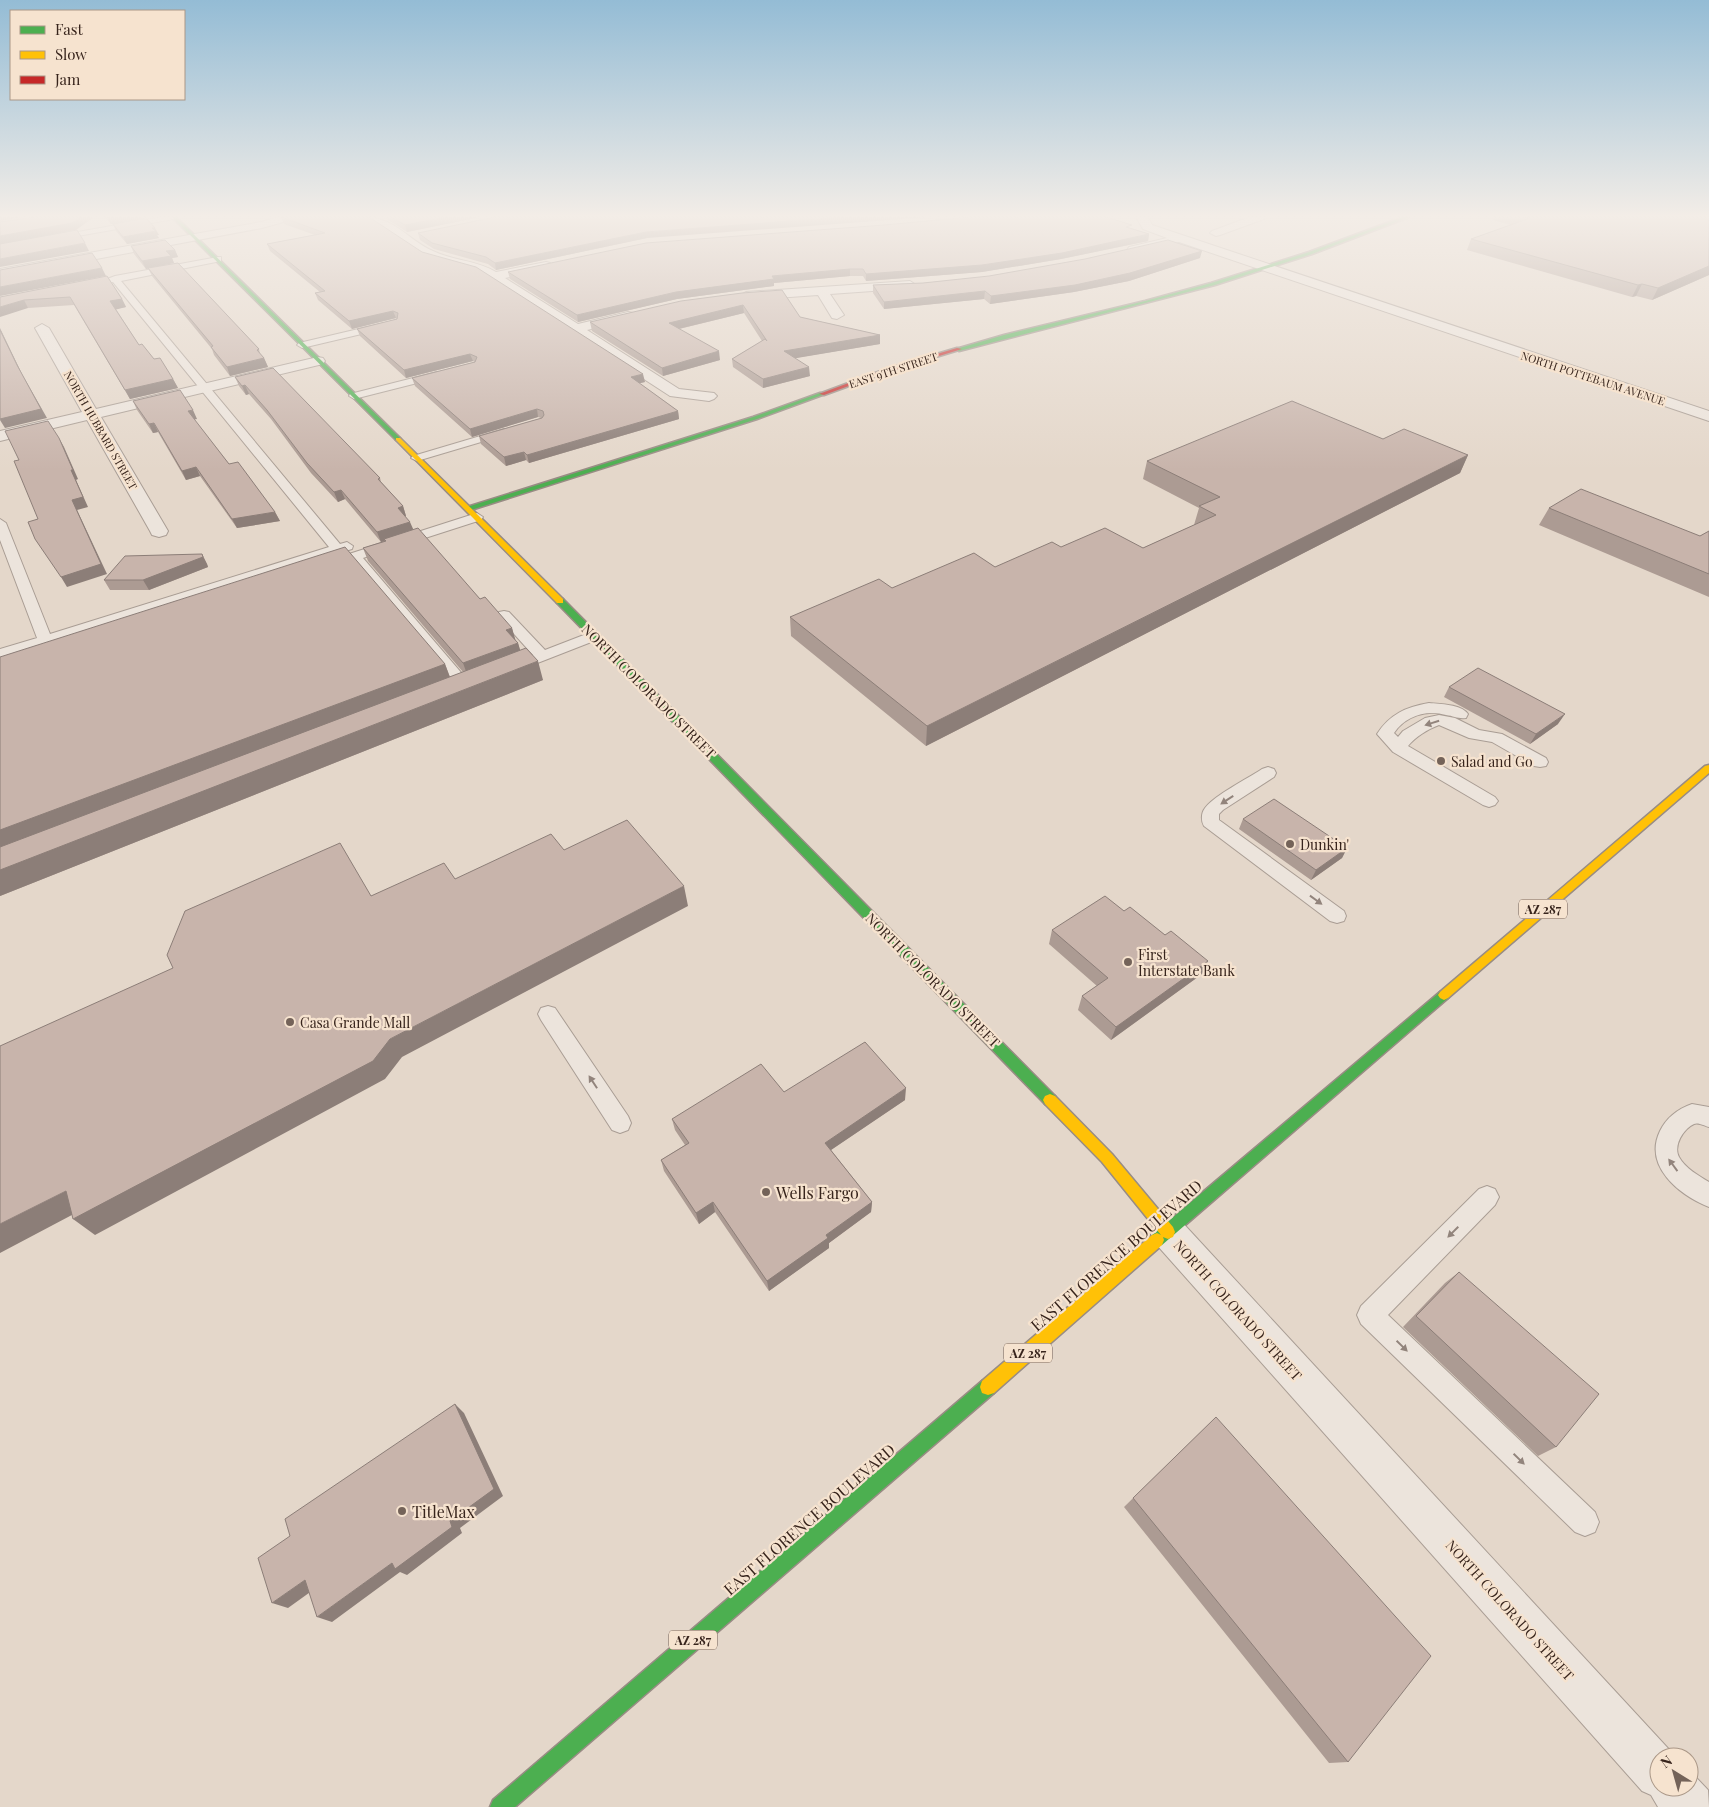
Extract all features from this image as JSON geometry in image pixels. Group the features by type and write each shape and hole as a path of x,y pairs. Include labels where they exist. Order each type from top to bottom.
{"street":[{"name":"NORTH COLORADO STREET","path":"259,301 594,636 1107,1158 1168,1232 1649,1763"},
{"path":"533,301 675,393 709,396"},
{"path":"828,301 837,316"},
{"name":"EAST 9TH STREET","path":"472,513 755,418 888,370 980,342 1150,301"},
{"name":"NORTH POTTEBAUM AVENUE","path":"1365,301 1709,416"},
{"path":"576,329 637,314"},
{"name":"NORTH HUBBARD STREET","path":"42,328 159,531"},
{"path":"0,436 318,361"},
{"name":"EAST FLORENCE BOULEVARD","path":"500,1807 1227,1180 1709,768"},
{"path":"1682,1797 1691,1807"}],"lane":[{"path":"134,301 337,549"},
{"path":"302,345 396,323"},
{"path":"354,396 445,373"},
{"path":"417,458 511,430"},
{"path":"0,654 337,549 472,513"},
{"path":"252,590 355,557 472,513"},
{"path":"0,523 45,640"},
{"path":"355,557 465,686"},
{"path":"504,615 542,656"},
{"path":"498,673 594,636"},
{"path":"446,693 482,679"},
{"path":"1489,801 1399,748 1403,741 1431,722 1439,720 1459,726 1475,734 1496,738 1540,762"},
{"path":"1268,773 1217,806 1211,812 1210,822 1337,916"},
{"path":"548,1014 620,1123"},
{"path":"1709,1117 1696,1113 1687,1116 1672,1130 1666,1139 1665,1152 1671,1165 1687,1180 1709,1196"},
{"path":"1487,1197 1370,1315 1585,1522"}],"building":[{"path":"0,301 19,301 0,307"},
{"path":"73,301 110,301 139,345 142,344 154,359 160,358 173,379 125,390"},
{"path":"176,301 214,301 259,349 257,350 264,358 227,367 211,347 213,346"},
{"path":"325,301 530,301 643,374 631,377 678,411 527,455 524,452 504,457 479,436 542,418 544,415 543,411 537,409 470,429 412,378 475,362 477,357 470,354 404,370 357,329 397,319 398,313 393,311 349,321"},
{"path":"555,301 636,301 577,315"},
{"path":"680,301 790,301 800,317 880,335 784,351 809,367 763,379 732,359 765,339 767,341 743,305 669,323 719,351 662,368 590,322"},
{"path":"0,330 17,365 41,409 0,419"},
{"path":"273,368 380,478 378,479 403,506 398,508 410,522 377,532 341,490 334,492 307,463 267,410 245,385 242,386 235,377"},
{"path":"180,390 193,410 188,411 229,464 238,462 275,512 232,519 196,467 182,471 154,423 149,424 133,401"},
{"path":"1292,401 1383,439 1404,429 1468,455 927,726 790,617 879,579 892,588 974,553 995,567 1052,542 1061,547 1105,528 1143,548 1216,515 1199,506 1220,497 1147,461"},
{"path":"48,421 59,438 73,470 71,470 83,497 72,500 101,564 61,577 35,539 28,522 38,519 14,461 19,460 5,431"},
{"path":"1581,489 1700,536 1709,531 1709,574 1549,508"},
{"path":"418,528 480,599 485,597 512,628 506,630 518,643 463,663 363,548"},
{"path":"345,547 445,664 0,830 0,657"},
{"path":"202,554 203,557 143,580 104,580 125,556"},
{"path":"526,648 538,661 0,870 0,847"},
{"path":"1478,668 1565,714 1536,734 1449,687"},
{"name":"Dunkin'","path":"1274,799 1347,848 1316,870 1243,819"},
{"name":"Casa Grande Mall","path":"627,820 684,886 390,1039 373,1061 73,1219 66,1191 0,1224 0,1046 173,968 167,955 185,911 340,843 371,896 444,863 455,879 551,834 564,850"},
{"name":"First Interstate Bank","path":"1105,896 1124,911 1130,907 1165,935 1171,931 1208,961 1116,1027 1082,996 1108,978 1052,930"},
{"name":"Wells Fargo","path":"865,1042 906,1088 825,1143 872,1202 826,1235 828,1238 767,1281 713,1202 696,1213 661,1160 689,1143 672,1119 761,1064 784,1092"},
{"path":"1459,1272 1599,1394 1556,1447 1416,1316"},
{"name":"TitleMax","path":"455,1404 494,1489 450,1521 452,1527 395,1569 392,1563 317,1617 305,1580 272,1603 258,1558 290,1536 285,1519"},
{"path":"1216,1417 1431,1656 1348,1762 1133,1498"}],"traffic: fast":[{"path":"259,301 398,439"},
{"path":"959,349 1149,301"},
{"path":"468,508 755,418 822,394"},
{"path":"560,601 1050,1100"},
{"path":"1157,1240 1444,995"},
{"path":"500,1807 988,1387"}],"traffic: slow":[{"path":"398,439 560,601"},
{"path":"1444,995 1709,768"},
{"path":"1050,1100 1107,1158 1168,1232"},
{"path":"988,1387 1157,1240"}],"traffic: jam":[{"path":"822,394 888,370 959,349"}],"place":[{"name":"Salad and Go","path":"1441,761"},
{"name":"Dunkin'","path":"1290,844"},
{"name":"First Interstate Bank","path":"1128,962"},
{"name":"Casa Grande Mall","path":"290,1022"},
{"name":"Wells Fargo","path":"766,1192"},
{"name":"TitleMax","path":"402,1511"}]}
